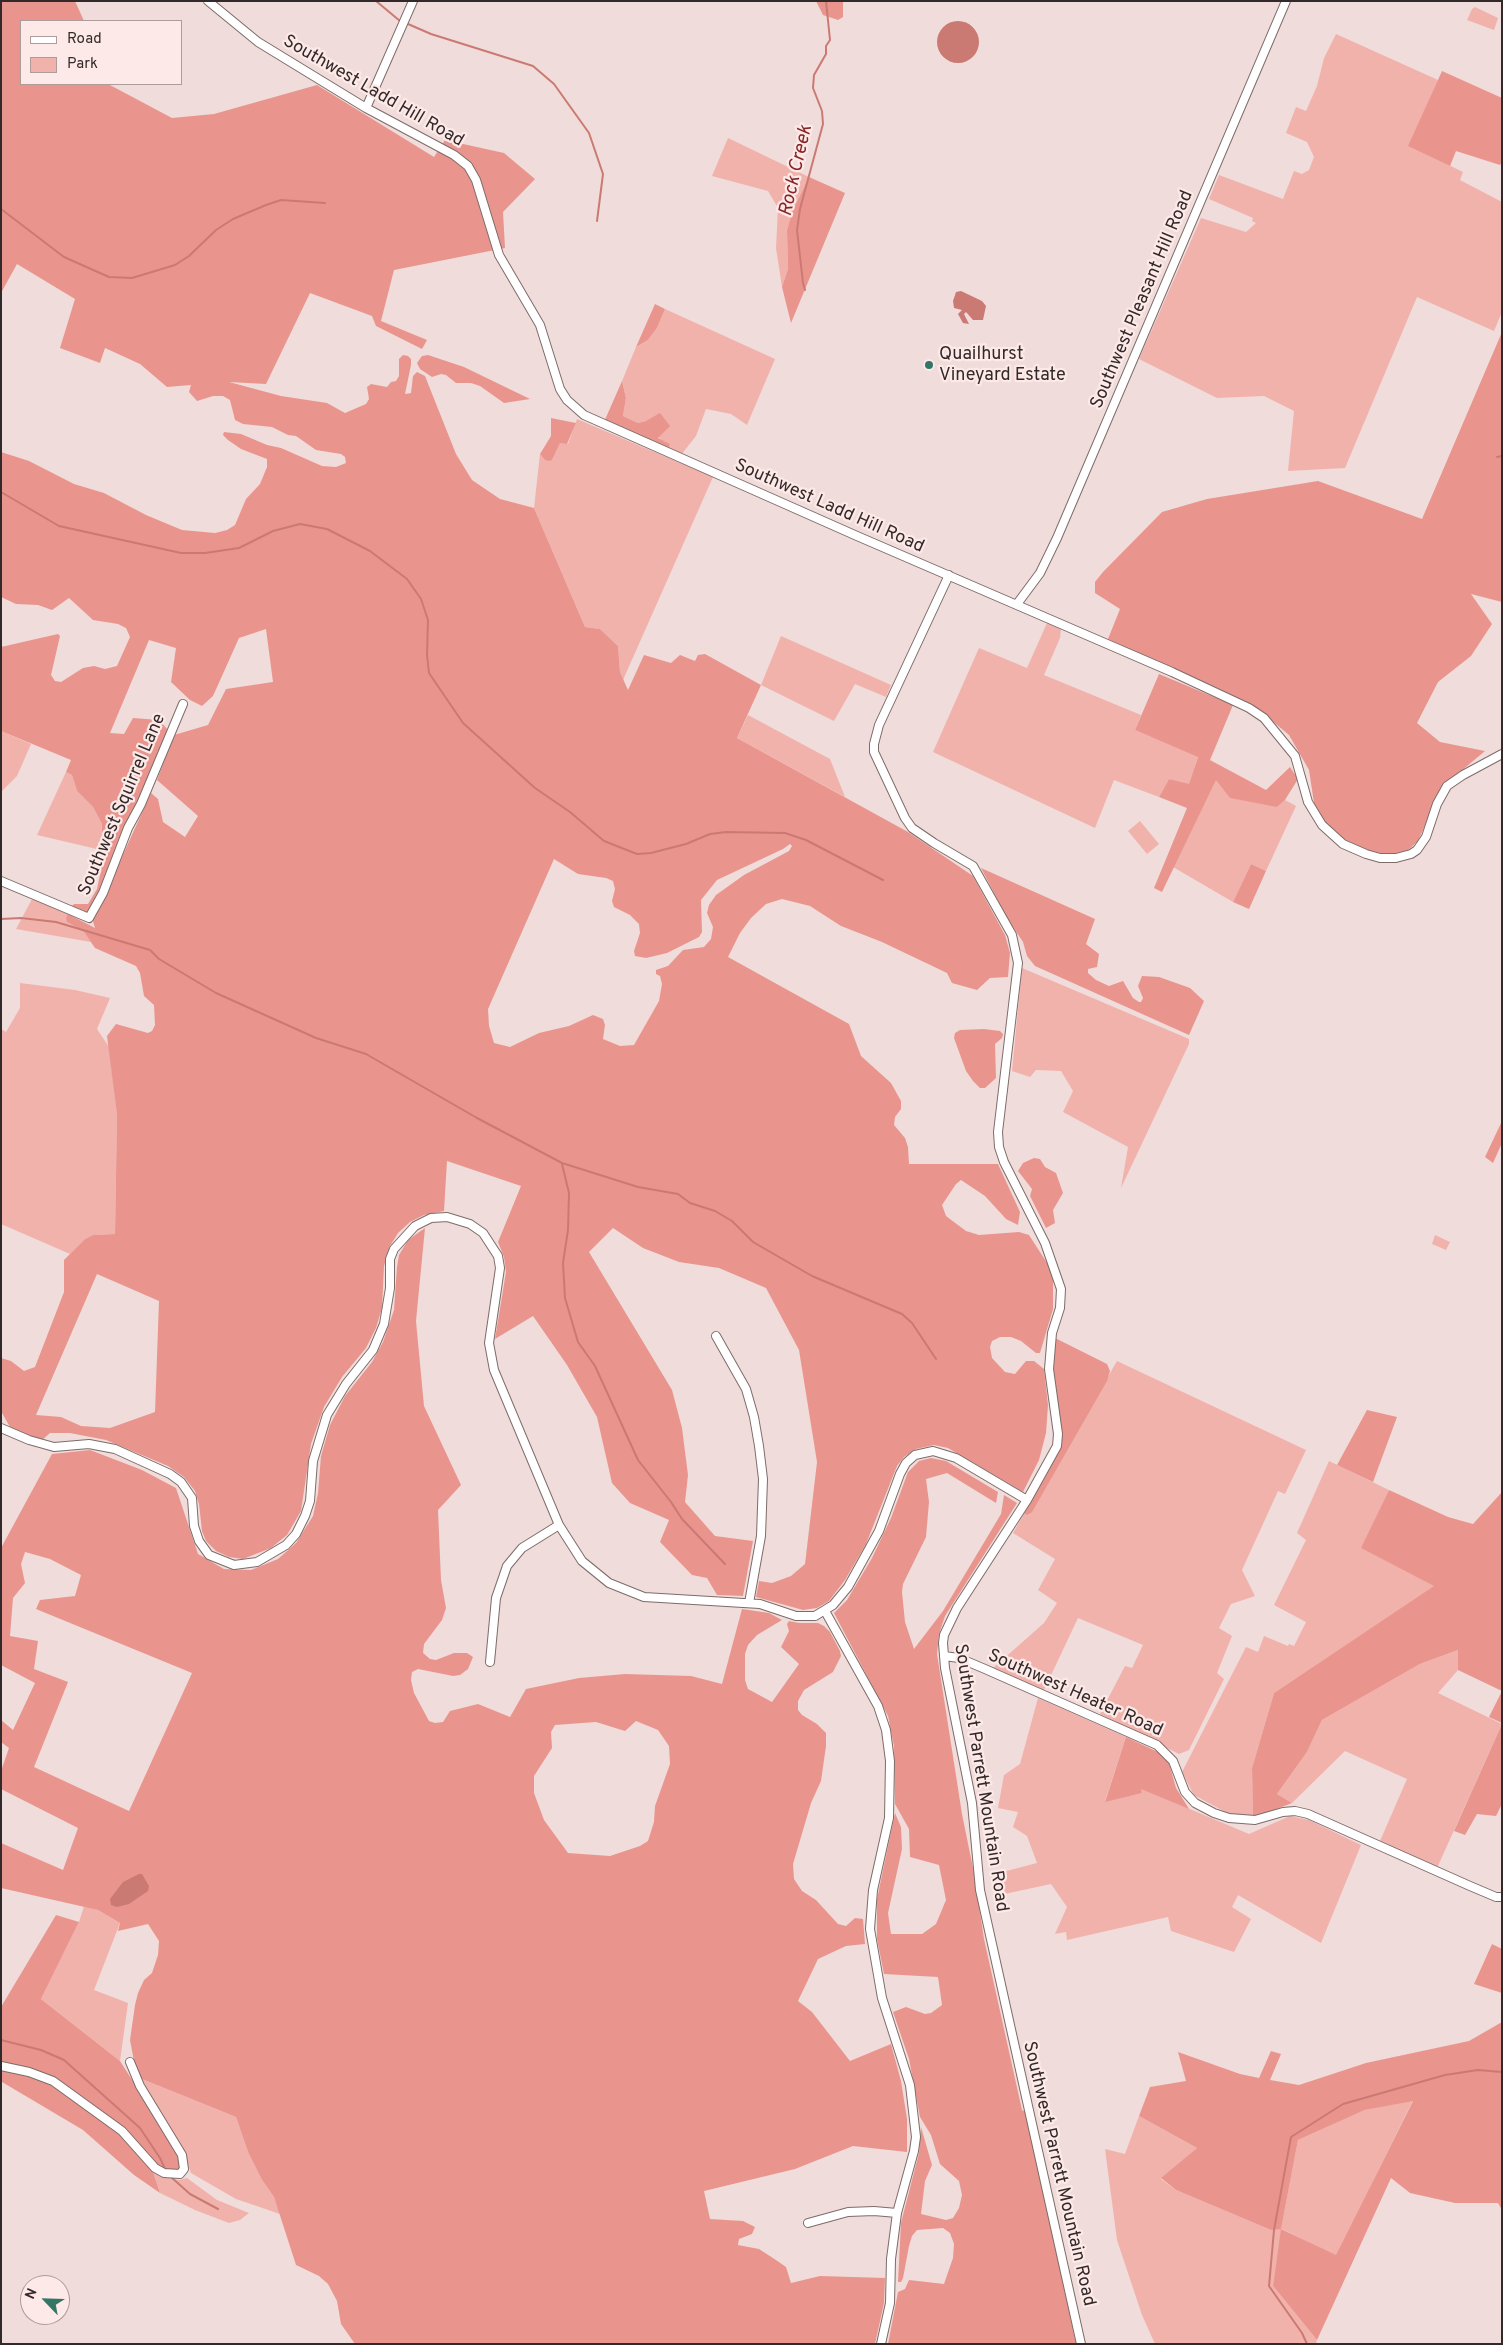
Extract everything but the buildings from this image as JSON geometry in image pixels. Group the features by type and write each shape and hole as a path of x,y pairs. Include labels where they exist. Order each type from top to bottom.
{"street":[{"name":"Southwest Ladd Hill Road","path":"208,1 253,39 366,108 454,155 472,171 499,255 540,325 562,393 580,412 625,434 1208,688 1257,713 1276,731 1296,756 1308,802 1322,825 1343,844 1366,854 1391,859 1414,852 1426,837 1439,799 1448,786 1466,772 1502,754"},
{"path":"366,108 413,1"},
{"name":"Southwest Pleasant Hill Road","path":"1017,604 1040,573 1056,538 1286,1"},
{"name":"Southwest Parrett Mountain Road","path":"949,575 880,725 874,744 874,752 905,818 912,828 973,866 1012,935 1018,963 998,1132 999,1147 1004,1162 1045,1243 1061,1288 1060,1308 1052,1333 1049,1369 1058,1434 1057,1446 1027,1500 949,1623 944,1636 944,1656 972,1803 980,1890 1081,2344"},
{"name":"Southwest Squirrel Lane","path":"1,881 89,918 104,893 128,828 142,804 183,704"},
{"path":"1,1428 28,1440 54,1447 89,1444 115,1448 170,1474 181,1482 192,1498 194,1526 199,1541 209,1555 234,1565 257,1562 286,1544 296,1534 305,1516 310,1501 314,1461 328,1416 346,1384 373,1350 384,1324 390,1288 390,1258 394,1249 414,1226 431,1218 459,1219 483,1233 498,1256 500,1268 489,1343 494,1370 559,1525 582,1561 609,1583 626,1591 657,1599 750,1603 771,1607 796,1616 815,1616 825,1611 848,1587 865,1558 889,1507 900,1474 906,1463 914,1455 932,1451 956,1458 1027,1500"},
{"path":"716,1336 746,1389 760,1446 762,1479 761,1536 750,1603"},
{"path":"490,1662 496,1598 507,1566 522,1548 559,1525"},
{"path":"825,1611 878,1706 886,1730 889,1754 888,1818 873,1890 870,1929 882,1998 910,2085 916,2137 897,2213 890,2303 882,2344"},
{"name":"Southwest Heater Road","path":"944,1656 968,1662 1157,1746 1173,1761 1185,1792 1205,1810 1229,1818 1244,1820 1255,1820 1295,1811 1308,1814 1496,1897 1502,1897"},
{"path":"1,2066 29,2072 54,2081 122,2131 155,2168 164,2174 180,2174 184,2169 182,2154 140,2086 130,2062"},
{"path":"808,2224 848,2212 874,2211 897,2213"}],"green space":[{"path":"1475,7 1498,18 1494,30 1467,20 1472,9"},
{"path":"1336,34 1438,80 1409,146 1463,172 1460,180 1502,202 1502,312 1494,331 1417,297 1345,468 1288,471 1294,411 1264,396 1217,398 1139,359 1201,218 1246,232 1256,223 1252,221 1253,218 1209,199 1219,175 1283,199 1294,171 1302,174 1309,170 1314,157 1307,142 1286,133 1296,107 1306,111 1317,86 1324,58"},
{"path":"728,138 809,177 792,212 787,230 788,269 782,287 776,248 778,208 768,191 712,176"},
{"path":"665,309 775,359 747,425 731,414 706,409 696,436 681,455 668,449 646,421 638,423 623,416 626,398 622,381 636,347 648,340 657,328"},
{"path":"577,419 713,477 623,680 620,672 618,646 600,629 585,627 534,508 540,454 545,460 552,460 560,442 568,444"},
{"path":"1047,623 1061,629 1060,638 1044,675 1141,715 1135,730 1198,756 1189,785 1169,779 1159,797 1114,780 1095,828 933,752 979,648 1027,668"},
{"path":"781,636 891,685 886,697 855,684 834,721 761,685"},
{"path":"748,715 830,759 845,797 737,738"},
{"path":"1,731 31,744 17,776 1,792"},
{"path":"66,772 72,775 77,791 93,807 102,824 101,850 37,835"},
{"path":"1216,779 1277,807 1285,800 1296,806 1266,871 1251,864 1233,902 1173,867"},
{"path":"1140,821 1159,844 1147,854 1128,831"},
{"path":"32,899 68,914 67,922 84,932 91,942 16,929"},
{"path":"1022,968 1189,1039 1189,1044 1121,1188 1128,1147 1063,1112 1073,1091 1061,1071 1036,1070 1030,1077 1012,1071"},
{"path":"20,983 75,990 110,998 97,1029 109,1047 117,1115 115,1234 93,1235 85,1239 70,1254 1,1224 1,1029 6,1032 20,1008"},
{"path":"1435,1235 1450,1242 1446,1250 1432,1244"},
{"path":"1117,1361 1306,1450 1285,1494 1278,1491 1242,1570 1255,1596 1231,1604 1219,1628 1232,1636 1217,1673 1224,1679 1189,1750 1179,1754 1100,1714 1125,1666 1132,1668 1143,1645 1078,1618 1044,1690 992,1669 1044,1623 1057,1603 1038,1590 1055,1559 1013,1533 1024,1514 1029,1515"},
{"path":"1329,1461 1389,1490 1362,1548 1435,1586 1274,1693 1252,1768 1253,1818 1231,1815 1194,1795 1182,1772 1246,1647 1258,1652 1264,1636 1288,1646 1289,1644 1294,1646 1306,1622 1274,1605 1306,1540 1297,1533"},
{"path":"1458,1650 1458,1670 1438,1693 1502,1724 1437,1868 1380,1841 1407,1779 1345,1751 1292,1803 1277,1794 1307,1752 1322,1720 1420,1664"},
{"path":"1038,1698 1126,1737 1105,1801 1142,1793 1140,1788 1249,1834 1290,1816 1309,1820 1361,1845 1321,1943 1238,1895 1232,1907 1251,1919 1234,1952 1171,1931 1168,1917 1067,1940 1066,1932 1055,1934 1067,1907 1051,1884 995,1896 995,1874 1037,1863 1027,1836 1013,1827 1018,1812 998,1808 1004,1775 1020,1764"},
{"path":"84,1906 98,1910 120,1923 94,1990 128,2003 120,2061 41,1999 79,1922"},
{"path":"137,2077 236,2117 248,2152 262,2180 274,2197 280,2214 236,2199 191,2173 183,2149"},
{"path":"1413,2100 1336,2256 1282,2229 1273,2286 1317,2340 1316,2344 1155,2344 1142,2315 1117,2240 1105,2149 1125,2154 1139,2116 1197,2148 1161,2179 1176,2190 1271,2230 1281,2228 1298,2140 1365,2110"},
{"path":"152,2169 163,2177 179,2180 187,2178 217,2200 249,2213 240,2220 229,2223 195,2210 160,2193"}],"shaded area":[{"path":"1,1 75,1 84,20 20,20 20,85 110,85 172,118 214,114 317,85 434,157 445,140 504,153 535,179 503,212 505,248 394,270 381,321 427,340 422,349 376,326 372,316 310,293 266,384 229,382 281,396 327,403 345,413 366,404 369,399 367,387 371,384 387,387 391,382 396,381 399,376 399,359 403,355 408,356 411,359 411,365 405,394 411,393 413,376 417,372 425,376 456,454 472,480 500,499 534,508 585,627 600,629 618,646 620,672 628,690 644,655 671,663 680,655 695,661 698,655 705,654 761,685 737,738 908,832 973,876 1005,935 1010,953 1008,977 990,978 977,990 952,983 947,973 882,942 841,926 810,906 782,899 766,904 751,918 740,933 728,957 849,1024 861,1056 891,1083 901,1101 901,1109 895,1117 894,1125 905,1138 908,1147 909,1164 998,1164 1020,1212 1018,1225 1006,1219 985,1196 961,1180 956,1184 942,1205 946,1216 966,1231 979,1235 1019,1232 1029,1235 1049,1266 1053,1278 1053,1309 1040,1353 1036,1353 1021,1341 1011,1337 1000,1337 992,1341 990,1347 992,1358 1005,1372 1015,1374 1026,1361 1034,1361 1044,1369 1048,1405 1046,1433 1039,1460 1023,1492 948,1448 934,1445 916,1449 904,1457 897,1466 866,1544 845,1580 829,1601 817,1608 803,1610 756,1597 759,1581 772,1583 791,1576 805,1564 817,1462 799,1350 766,1288 719,1268 679,1262 643,1248 613,1228 589,1252 672,1390 682,1428 688,1475 685,1502 715,1536 753,1541 743,1596 717,1595 707,1578 692,1575 660,1542 669,1520 630,1503 612,1483 597,1417 567,1365 533,1316 495,1339 506,1272 504,1257 498,1242 521,1186 447,1161 444,1211 424,1215 410,1222 398,1233 390,1246 384,1266 382,1308 376,1328 366,1348 342,1377 324,1407 311,1444 301,1511 287,1535 271,1548 243,1559 229,1557 216,1551 206,1541 202,1531 199,1504 195,1491 184,1477 168,1466 106,1440 70,1433 50,1433 41,1441 11,1429 1,1411 1,1358 11,1361 24,1371 35,1367 64,1292 64,1260 85,1239 93,1235 115,1234 117,1115 107,1036 116,1024 148,1033 152,1031 155,1025 154,1005 144,996 140,973 136,966 95,948 84,932 67,922 66,918 68,914 95,928 92,918 106,892 151,793 158,799 163,822 185,837 198,816 157,780 174,735 208,725 226,689 273,682 266,629 239,638 213,696 202,706 190,700 171,682 176,648 149,640 110,733 124,734 133,718 159,720 169,731 102,892 88,913 70,908 74,904 88,904 97,889 101,870 102,824 93,807 77,791 72,775 66,772 71,760 1,731 1,647 58,634 60,636 51,675 55,681 61,682 83,668 94,666 105,669 117,666 130,637 126,628 118,624 93,620 69,598 52,610 38,605 16,604 1,597 1,452 29,461 74,484 104,493 146,515 182,530 215,533 227,530 235,525 246,499 260,484 267,467 267,459 241,449 223,435 224,432 241,434 267,445 281,448 322,466 336,467 346,463 345,457 341,454 316,450 296,436 288,435 272,427 243,424 235,420 230,400 223,396 213,396 197,401 189,392 191,385 167,387 140,364 105,348 100,363 60,348 75,299 17,264 1,293","holes":["790,844 792,846 789,851 744,875 716,895 709,905 707,913 713,927 711,939 704,947 683,950 668,966 656,970 656,974 660,976 662,984 659,1001 634,1045 620,1046 603,1039 605,1025 603,1019 593,1015 569,1026 539,1033 510,1047 494,1043 489,1026 488,1009 554,859 578,874 606,878 613,881 615,889 612,901 614,907 630,915 639,924 640,933 634,951 635,956 646,958 667,953 699,937 702,932 701,900 717,880","97,1274 159,1301 155,1412 110,1428 81,1426 61,1417 36,1415"]},
{"path":"816,1 843,1 843,17 838,20 823,15"},
{"path":"954,21 962,21 973,27 979,42 973,57 962,63 954,63 943,57 937,46 937,38 943,27"},
{"path":"1442,71 1502,98 1502,162 1500,165 1456,151 1450,166 1408,146"},
{"path":"809,177 845,193 791,323 782,287 788,269 787,230 792,212"},
{"path":"961,291 982,301 986,306 983,320 973,320 966,312 964,314 969,324 963,323 958,314 962,310 954,308 953,301 956,292"},
{"path":"655,304 665,309 657,328 648,340 636,347"},
{"path":"1502,332 1502,602 1471,594 1492,624 1471,656 1438,682 1417,723 1440,742 1485,751 1442,787 1418,841 1408,850 1388,855 1360,848 1341,840 1327,825 1314,803 1309,770 1289,735 1258,709 1108,639 1120,609 1095,593 1095,582 1162,512 1207,499 1318,481 1422,519"},
{"path":"428,355 464,367 530,399 504,403 480,386 471,383 456,383 446,375 441,374 432,377 420,369 417,363 422,356"},
{"path":"622,381 626,398 623,416 638,423 660,413 670,426 658,438 670,444 668,449 604,422"},
{"path":"551,418 576,423 567,444 560,443 552,460 549,461 545,460 540,454 551,436"},
{"path":"1159,674 1233,705 1210,760 1266,790 1290,767 1298,779 1285,800 1277,807 1230,798 1216,780 1162,892 1154,888 1187,808 1159,797 1169,779 1189,784 1198,757 1135,730"},
{"path":"1251,864 1266,871 1249,909 1233,902"},
{"path":"981,868 1095,919 1086,944 1099,954 1097,967 1088,969 1088,973 1096,980 1109,986 1123,981 1133,998 1139,1002 1143,998 1138,986 1142,976 1159,977 1190,988 1204,1001 1189,1035 1035,966 1027,956 1023,942 1007,918"},
{"path":"984,1029 1000,1031 1003,1034 1002,1038 995,1044 996,1078 985,1088 980,1088 966,1071 954,1038 955,1033 960,1030"},
{"path":"1502,1121 1502,1143 1493,1163 1485,1157"},
{"path":"1034,1158 1040,1159 1045,1167 1056,1173 1063,1193 1053,1210 1055,1223 1046,1228 1030,1196 1032,1189 1018,1171 1023,1163"},
{"path":"425,1228 416,1321 424,1406 461,1485 438,1510 441,1580 446,1608 442,1620 424,1644 423,1653 430,1659 436,1660 454,1653 467,1653 473,1657 468,1669 460,1675 453,1676 418,1669 412,1672 411,1680 414,1693 429,1721 435,1723 443,1722 450,1711 478,1704 510,1717 526,1689 579,1678 625,1674 691,1676 722,1684 742,1609 769,1613 782,1620 757,1635 748,1645 745,1654 745,1680 748,1689 772,1702 799,1664 781,1647 789,1631 787,1624 789,1621 818,1623 824,1626 830,1632 840,1651 841,1656 833,1672 804,1690 798,1701 798,1710 802,1715 817,1724 826,1733 826,1746 821,1781 811,1803 793,1864 794,1879 802,1891 816,1900 838,1924 846,1926 855,1918 863,1919 865,1944 846,1946 818,1959 798,2001 812,2012 850,2061 891,2044 901,2081 907,2119 907,2152 853,2146 795,2169 704,2191 710,2219 743,2221 755,2227 752,2234 739,2239 738,2245 759,2249 786,2267 791,2283 820,2276 885,2278 884,2303 875,2344 355,2344 341,2324 337,2301 328,2284 319,2276 296,2265 274,2197 262,2180 248,2152 236,2117 137,2077 130,2040 135,2005 138,1993 144,1980 152,1973 158,1955 159,1941 148,1924 118,1931 120,1923 98,1910 1,1888 1,1843 63,1870 78,1828 1,1789 1,1771 9,1748 1,1742 1,1720 13,1730 35,1683 1,1665 1,1548 52,1454 90,1450 142,1470 176,1488 198,1554 224,1569 251,1570 278,1559 296,1543 313,1516 318,1493 321,1456 330,1425 345,1396 372,1362 383,1342 394,1310 399,1255 408,1240","holes":["25,1552 50,1559 81,1575 75,1596 40,1600 36,1609 192,1673 129,1811 34,1767 68,1682 34,1669 38,1641 10,1636 13,1598 25,1583 21,1564","636,1721 658,1730 669,1746 670,1764 655,1806 654,1822 648,1841 640,1846 610,1856 568,1853 544,1820 534,1793 534,1776 552,1748 551,1732 555,1725 596,1722 625,1731"]},
{"path":"1055,1338 1107,1364 1110,1371 1107,1381 1032,1512 1028,1515 1024,1514 1055,1456 1053,1358"},
{"path":"1367,1410 1397,1417 1373,1482 1337,1465"},
{"path":"931,1458 946,1461 998,1492 996,1503 947,1473 926,1479 929,1502 926,1537 903,1584 902,1592 905,1622 914,1649 943,1611 1001,1514 1004,1495 1017,1503 945,1616 939,1634 937,1654 984,1939 1022,2110 1026,2112 1076,2344 888,2344 898,2292 905,2289 909,2280 944,2284 953,2258 954,2244 950,2233 943,2228 917,2230 912,2236 909,2246 903,2278 901,2282 898,2282 901,2223 919,2153 921,2127 932,2165 925,2181 921,2214 946,2220 953,2218 959,2208 962,2195 959,2181 940,2164 931,2135 920,2117 909,2059 893,2012 906,2007 925,2014 931,2013 942,2005 938,1977 884,1974 877,1939 877,1899 895,1813 901,1827 902,1849 888,1913 891,1934 922,1934 936,1924 946,1900 939,1865 910,1857 909,1829 895,1804 894,1746 888,1716 834,1613 847,1600 872,1558 891,1518 908,1472 919,1461"},
{"path":"1389,1490 1448,1517 1473,1524 1502,1492 1502,1691 1458,1670 1458,1650 1420,1664 1322,1720 1307,1752 1277,1794 1292,1803 1253,1818 1252,1768 1274,1693 1434,1586 1361,1548"},
{"path":"1502,1691 1502,1723 1489,1717"},
{"path":"1502,1724 1502,1804 1496,1816 1477,1814 1465,1835 1454,1831"},
{"path":"1126,1737 1160,1753 1169,1763 1176,1788 1189,1809 1141,1789 1142,1793 1105,1802"},
{"path":"142,1874 149,1886 148,1891 129,1904 117,1907 111,1905 110,1899 123,1882"},
{"path":"56,1915 79,1922 41,1999 120,2061 178,2152 182,2163 179,2172 161,2169 135,2140 108,2116 79,2094 75,2099 118,2132 152,2169 160,2193 134,2175 83,2130 2,2082 1,2084 1,2007"},
{"path":"1492,1944 1502,1949 1502,1993 1474,1984"},
{"path":"1502,2022 1502,2210 1498,2203 1455,2203 1410,2193 1391,2178 1317,2340 1273,2286 1281,2229 1271,2230 1176,2190 1161,2178 1197,2148 1139,2116 1150,2087 1186,2081 1178,2052 1240,2074 1259,2078 1271,2051 1281,2054 1270,2080 1299,2085 1366,2063 1469,2041","holes":["1413,2101 1336,2255 1281,2229 1298,2140 1365,2110"]}],"waterway":[{"path":"376,1 400,21"},
{"name":"Rock Creek","path":"805,290 797,230 800,209 823,124 822,111 813,88 814,75 826,54 826,46 830,40 826,1"},
{"path":"408,24 431,34 533,66 554,84 589,133 603,174 597,221"},
{"path":"1,209 64,257 109,277 132,278 175,265 189,256 216,230 233,219 266,205 281,200 325,203"},
{"path":"1497,457 1502,456"},
{"path":"1,492 59,526 181,553 205,553 239,548 273,531 300,524 327,529 370,551 407,579 421,599 428,620 427,655 429,673 463,723 535,788 570,812 604,841 637,854 651,853 686,844 710,834 726,832 785,833 806,840 883,880"},
{"path":"1,919 21,918 56,922 150,950 159,959 216,993 316,1038 366,1054 477,1118 562,1163 638,1187 678,1194 690,1203 715,1211 732,1221 753,1242 812,1276 902,1314 912,1323 936,1359"},
{"path":"562,1164 569,1193 568,1230 563,1263 565,1298 578,1342 595,1366 638,1460 682,1519 725,1564"},
{"path":"1,2040 41,2050 64,2060 140,2128 160,2158 166,2171"},
{"path":"1307,2344 1302,2333 1269,2286 1274,2230 1291,2137 1343,2104 1445,2075 1478,2070 1502,2072"},
{"path":"171,2177 190,2194 218,2209"}],"place":[{"name":"Quailhurst Vineyard Estate","path":"929,365"}]}
